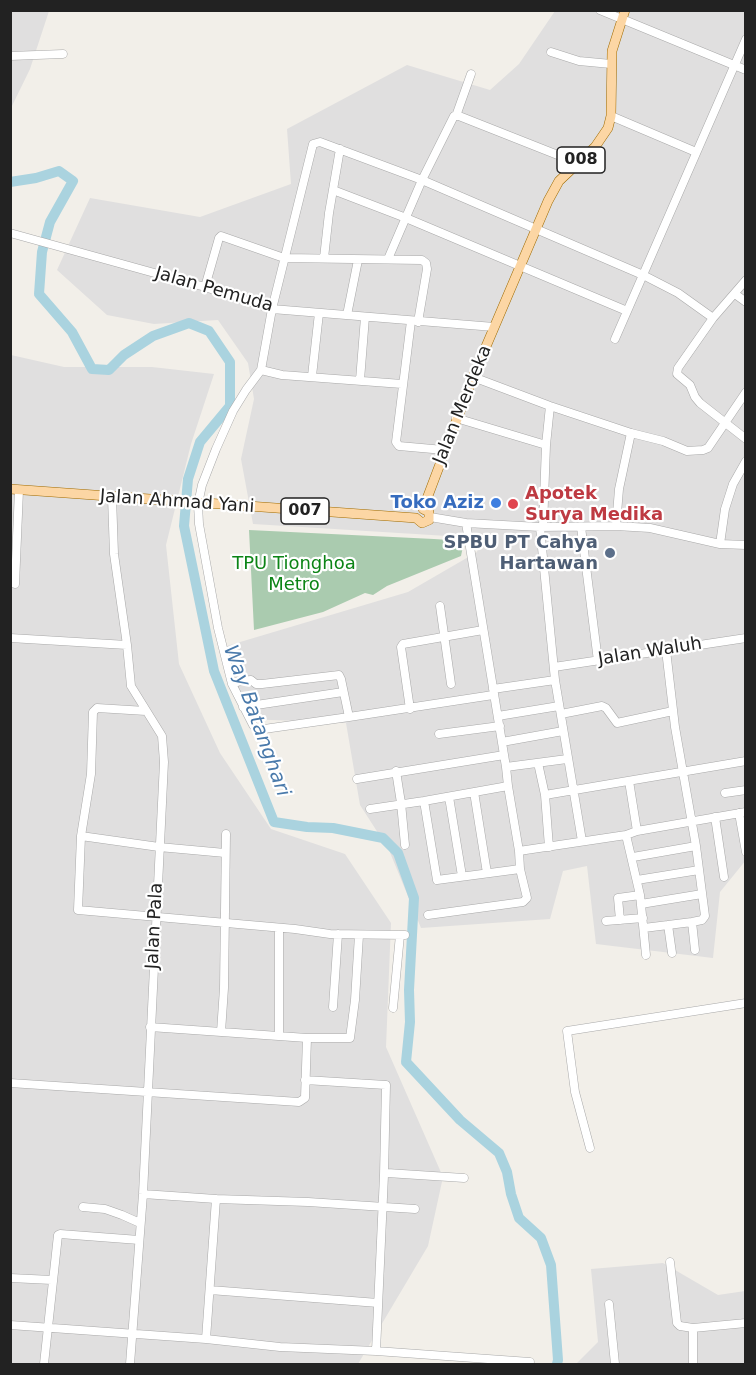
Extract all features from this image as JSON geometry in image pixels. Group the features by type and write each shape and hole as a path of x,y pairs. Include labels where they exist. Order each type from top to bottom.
{"main road":[{"name":"008","path":"520,265 559,181 603,139 608,128 611,116 612,51 623,15"},
{"name":"Jalan Merdeka","path":"423,509 456,418 520,265"},
{"name":"Jalan Ahmad Yani","path":"15,489 196,504 416,518"},
{"name":"008","path":"416,518 417,513 423,509"},
{"path":"416,518 422,523 427,522 430,517 429,512 423,509"}],"street":[{"path":"600,10 623,15 746,70"},
{"path":"615,339 746,39"},
{"path":"550,52 579,60 611,64"},
{"path":"10,56 63,54"},
{"path":"388,259 422,180 456,116 471,74"},
{"path":"456,116 578,163"},
{"path":"611,116 696,152"},
{"path":"555,680 410,709 257,730 232,684 218,628 196,504 233,411 261,370 272,309 313,144 320,142 422,180 643,275 678,293 713,318"},
{"path":"324,258 340,149"},
{"path":"333,190 406,218 627,311"},
{"name":"Jalan Pemuda","path":"10,233 272,309 494,327"},
{"path":"205,288 220,237 284,258 422,260 426,263 402,384 397,444 444,450"},
{"path":"347,315 358,260"},
{"path":"746,280 713,318 678,368 677,374 690,385 696,399 724,424 746,439"},
{"path":"735,294 746,302"},
{"path":"312,376 319,313"},
{"path":"360,380 366,317"},
{"path":"261,370 282,375 402,384"},
{"path":"473,377 550,406 631,433 663,441 683,450 708,448 746,392"},
{"path":"550,406 542,527 555,680 582,841"},
{"path":"456,418 546,445"},
{"path":"616,526 619,489 631,433"},
{"path":"720,543 730,492 746,461"},
{"path":"15,489 15,584"},
{"name":"Jalan Pala","path":"112,497 114,554 131,686 158,728 163,742 143,1194 130,1365"},
{"path":"430,517 466,523 542,527 616,526 671,531 720,543 746,545"},
{"path":"428,915 526,901 527,896 520,869 500,726 466,523"},
{"path":"581,527 598,661"},
{"path":"440,606 451,684"},
{"path":"410,709 402,645 483,630"},
{"path":"10,638 127,645"},
{"name":"Jalan Waluh","path":"554,667 746,638"},
{"path":"645,928 702,920 705,916 696,846 673,711 666,650"},
{"path":"232,684 251,680 256,684 262,684 339,675 349,717"},
{"path":"243,706 343,692"},
{"path":"498,716 602,706 617,723 673,711"},
{"path":"146,711 97,708 94,710 91,774 81,836 78,910 338,934 402,935 393,1008"},
{"path":"439,734 500,726"},
{"path":"502,742 563,731"},
{"path":"357,778 504,755"},
{"path":"506,767 567,759"},
{"path":"545,795 746,761"},
{"path":"538,763 545,795 549,847"},
{"path":"396,771 405,845"},
{"path":"628,781 637,831"},
{"path":"370,808 508,786"},
{"path":"725,792 746,790"},
{"path":"474,792 488,873"},
{"path":"449,797 462,876"},
{"path":"424,801 438,881 520,869"},
{"path":"519,851 742,813 746,852"},
{"path":"715,817 724,877"},
{"path":"221,1032 226,834"},
{"path":"626,834 641,900 646,955"},
{"path":"81,836 159,848 225,853"},
{"path":"633,857 696,846"},
{"path":"637,880 699,870"},
{"path":"620,920 618,898 641,900 702,894"},
{"path":"606,921 643,918"},
{"path":"692,922 695,950"},
{"path":"668,925 672,953"},
{"path":"279,928 279,1035"},
{"path":"333,1007 338,934"},
{"path":"150,1027 307,1038 350,1038 359,935"},
{"path":"590,1148 575,1092 567,1031 746,1003"},
{"path":"10,1083 299,1102 305,1098 307,1038"},
{"path":"305,1080 386,1085 384,1207 376,1351"},
{"path":"384,1175 387,1173 464,1178"},
{"path":"143,1194 416,1209"},
{"path":"206,1339 216,1199"},
{"path":"83,1207 105,1209 140,1224"},
{"path":"44,1365 57,1238 60,1234 139,1240"},
{"path":"670,1262 677,1323 682,1327 693,1328 746,1323"},
{"path":"10,1278 52,1280"},
{"path":"210,1290 378,1303"},
{"path":"609,1304 615,1365"},
{"path":"10,1325 206,1339 280,1347 376,1351 479,1361 530,1362"},
{"path":"693,1328 693,1365"}],"shaded area":[{"path":"11,11 49,11 30,69 11,108"},
{"path":"555,11 745,11 746,860 720,892 713,958 596,944 587,866 563,871 550,919 421,928 389,850 360,805 346,723 247,719 220,648 408,592 477,552 480,538 253,524 241,459 254,399 248,363 218,320 154,324 107,315 57,270 90,198 200,217 291,184 287,129 407,65 490,90 519,64"},
{"path":"11,355 64,367 152,367 214,374 191,444 166,545 179,664 220,753 271,829 345,854 391,923 386,1047 443,1177 428,1246 358,1364 11,1364"},
{"path":"663,1263 718,1295 745,1291 745,1364 576,1364 598,1342 591,1269"}],"green space":[{"name":"TPU Tionghoa Metro","path":"249,530 464,541 461,556 387,586 373,595 365,593 323,612 254,630"}],"waterway":[{"name":"Way Batanghari","path":"10,182 59,171 73,181 50,222 42,252 39,294 72,332 92,369 109,370 124,355 153,336 189,323 209,331 230,362 230,406 200,442 188,479 184,526 214,671 274,822 333,828 383,838 398,853 414,898 409,990 410,1022 406,1062 460,1120 499,1153 507,1172 519,1218 541,1238 551,1265 557,1364"}],"place":[{"name":"Toko Aziz","path":"496,503"},
{"name":"Apotek Surya Medika","path":"513,504"},
{"name":"SPBU PT Cahya Hartawan","path":"610,553"}]}
